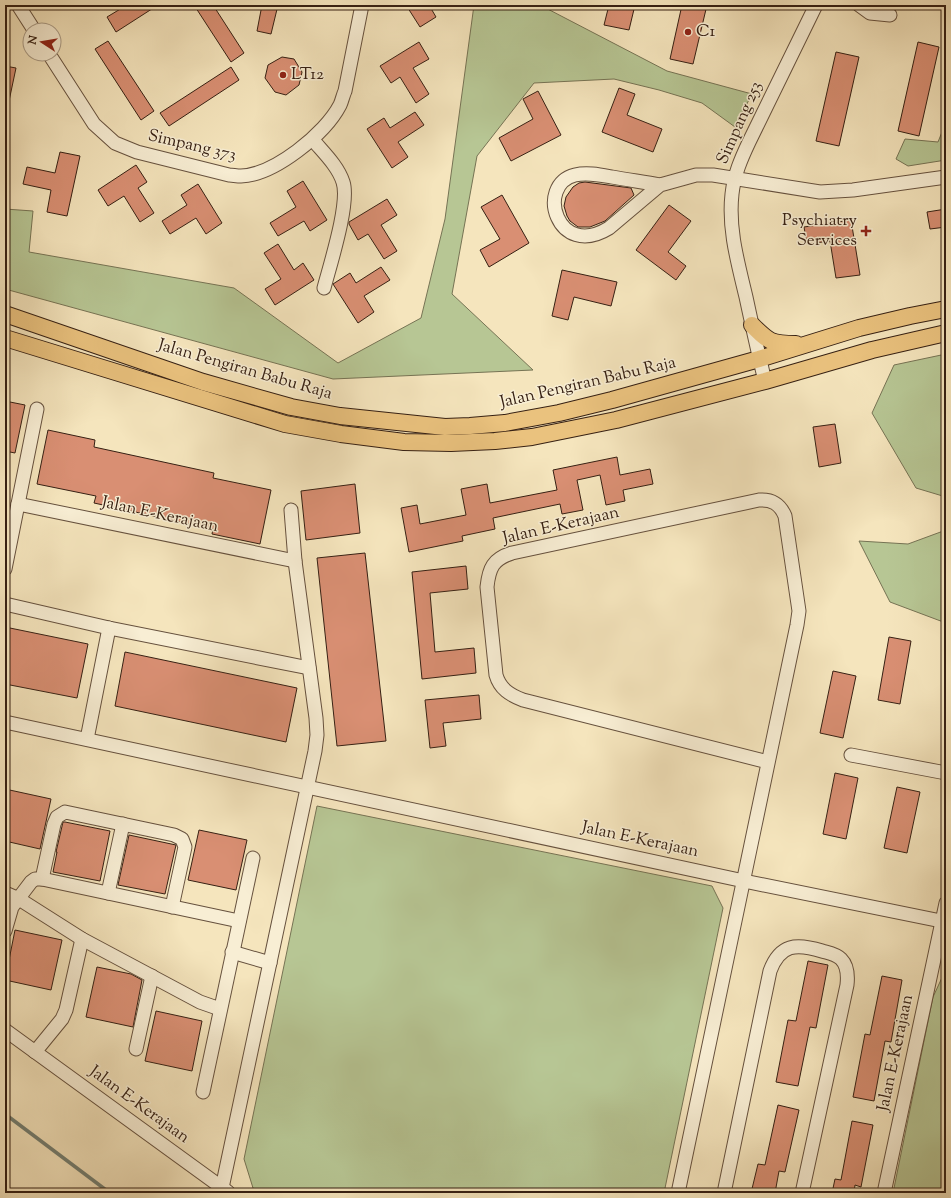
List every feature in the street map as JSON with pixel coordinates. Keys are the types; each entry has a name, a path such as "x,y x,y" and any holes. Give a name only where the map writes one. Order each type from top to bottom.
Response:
{"main road":[{"name":"Jalan Pengiran Babu Raja","path":"5,314 203,382 291,407 340,416 445,427 505,423 559,413 612,400 759,359 859,328 946,309"},
{"path":"752,325 769,341 783,344 808,344"},
{"path":"5,338 285,424 341,434 404,442 451,443 495,441 532,437 616,420 765,381 872,350 946,333"},
{"path":"5,345 21,350 55,354"}],"street":[{"path":"18,5 29,22"},
{"name":"Simpang 373","path":"54,62 94,124 115,143 137,152 228,175 241,176 266,169 296,153 313,140 334,114 341,104 362,5"},
{"name":"Simpang 253","path":"765,381 733,241 731,214 735,179 740,161 816,5"},
{"path":"859,5 870,13 890,15"},
{"path":"313,140 339,174 343,182 344,190 344,201 336,244 324,288"},
{"path":"660,185 598,175 575,175 565,180 558,189 555,199 555,208 558,220 563,227 573,234 592,236 608,228 660,185 696,175 713,175 820,192 853,190 946,177"},
{"path":"5,569 37,409"},
{"name":"Jalan E-Kerajaan","path":"759,500 776,503 781,508 785,516 799,611 768,762 531,702 510,694 502,688 496,675 487,587 488,576 491,568 498,559 504,556 759,500"},
{"name":"Jalan E-Kerajaan","path":"18,504 295,561"},
{"name":"Jalan E-Kerajaan","path":"5,1030 226,1190 270,962 308,787 317,735 295,561 291,510"},
{"path":"5,604 109,628 309,668"},
{"path":"87,739 109,628"},
{"name":"Jalan E-Kerajaan","path":"6,725 87,739 744,881 944,922 884,1193"},
{"path":"851,755 946,773"},
{"path":"678,1193 768,762"},
{"path":"42,878 54,824 57,817 65,812 174,835 182,839 185,847 172,907"},
{"path":"108,893 123,824"},
{"path":"202,1092 253,858"},
{"path":"5,931 12,907 31,882 35,879 42,878 239,921"},
{"path":"5,893 19,898 82,939 200,1002 220,1009"},
{"path":"944,922 946,903"},
{"path":"35,1052 62,1019 66,1010 82,939"},
{"path":"724,1193 770,971 774,960 783,951 791,947 800,946 834,954 842,960 848,974 802,1193"},
{"path":"232,952 270,962"},
{"path":"136,1049 152,976"}],"green space":[{"path":"474,5 540,5 667,71 752,94 735,127 702,103 659,90 614,79 534,83 477,156 452,294 533,370 333,379 5,289 5,209 33,211 29,252 234,288 338,363 421,318 445,219"},
{"path":"946,122 946,160 908,166 896,159 905,139 938,142"},
{"path":"946,354 946,497 916,488 872,413 894,365"},
{"path":"946,530 946,623 890,602 859,541 908,544"},
{"path":"317,806 712,886 723,908 664,1193 259,1193 253,1188 244,1159"},
{"path":"946,969 946,1193 893,1193 933,997"}],"building":[{"path":"127,5 158,5 116,32 107,17"},
{"path":"194,5 213,5 244,53 231,62"},
{"path":"262,5 278,5 271,34 257,31"},
{"path":"406,5 429,5 436,17 420,27"},
{"path":"609,5 635,5 629,30 604,25"},
{"name":"C1","path":"682,5 707,5 693,64 670,59"},
{"path":"108,41 154,111 141,120 95,49"},
{"path":"419,42 429,59 413,68 429,94 416,103 400,77 391,83 380,66"},
{"path":"918,42 939,47 919,136 898,131"},
{"path":"836,52 859,57 839,146 816,141"},
{"name":"LT12","path":"282,57 294,59 302,72 299,85 286,95 275,92 265,78 268,65"},
{"path":"5,66 16,68 9,101 5,100"},
{"path":"231,67 239,80 169,126 160,113"},
{"path":"619,88 635,94 627,115 662,129 653,152 602,132"},
{"path":"538,91 561,135 511,161 499,138 533,119 523,99"},
{"path":"415,112 424,125 398,142 408,157 392,168 367,129 384,118 390,128"},
{"path":"60,152 80,156 67,216 47,212 51,190 23,184 27,167 55,173"},
{"path":"136,165 147,182 138,188 154,213 140,222 124,196 108,206 98,190"},
{"path":"303,181 327,220 310,231 304,221 278,236 270,223 296,207 287,191"},
{"path":"585,182 631,188 634,195 605,221 590,227 578,227 570,221 564,206 566,197 573,187 579,183"},
{"path":"198,184 222,223 206,234 196,218 170,234 162,221 187,205 181,195"},
{"path":"502,195 529,243 489,267 480,250 500,239 481,207"},
{"path":"387,199 397,215 381,225 397,251 384,259 368,234 358,240 349,222"},
{"path":"669,205 691,221 668,252 686,266 676,280 636,250"},
{"path":"946,209 946,227 930,229 927,212"},
{"path":"851,220 860,275 836,278 830,241 807,244 804,227"},
{"path":"278,244 294,270 303,263 314,280 275,305 265,289 281,279 264,253"},
{"path":"381,267 390,280 364,296 374,312 358,323 333,284 350,273 356,283"},
{"path":"562,270 617,282 611,306 574,297 568,320 552,316"},
{"path":"5,401 25,405 15,453 5,451"},
{"path":"835,424 841,463 819,467 813,427"},
{"path":"48,430 95,440 94,447 214,473 213,478 271,490 260,544 212,534 213,529 94,503 96,496 37,484"},
{"path":"617,457 620,475 650,469 653,484 623,490 625,501 606,505 600,475 577,480 583,510 562,514 560,504 493,518 495,529 462,536 463,541 409,552 401,508 417,505 420,524 466,515 461,489 487,484 490,503 557,490 553,470"},
{"path":"355,484 360,533 306,540 301,491"},
{"path":"365,553 386,741 337,746 317,558"},
{"path":"466,566 468,589 430,593 435,652 474,648 476,673 422,679 412,572"},
{"path":"5,627 88,644 77,698 5,684"},
{"path":"889,637 911,641 900,704 878,700"},
{"path":"125,652 297,688 286,742 115,706"},
{"path":"833,671 856,676 843,738 820,733"},
{"path":"479,695 481,719 443,723 446,746 430,748 425,700"},
{"path":"835,773 858,778 846,839 823,834"},
{"path":"897,787 920,792 907,853 884,848"},
{"path":"5,789 51,799 40,849 5,841"},
{"path":"63,822 110,831 100,881 53,872"},
{"path":"199,830 247,840 236,890 188,880"},
{"path":"129,835 176,845 165,894 118,885"},
{"path":"15,930 62,940 51,990 5,980"},
{"path":"808,961 828,965 816,1028 810,1027 798,1086 776,1082 788,1020 796,1021"},
{"path":"97,967 131,974 142,980 133,1027 86,1017"},
{"path":"882,976 902,980 891,1042 885,1041 874,1101 853,1097 865,1034 870,1035"},
{"path":"156,1011 202,1021 192,1071 145,1061"},
{"path":"778,1105 799,1110 785,1172 779,1171 775,1193 751,1193 758,1164 765,1165"},
{"path":"852,1121 873,1125 861,1187 855,1185 854,1193 832,1193 835,1179 841,1180"}],"waterway":[{"path":"5,1114 110,1193"}],"place":[{"name":"C1","path":"688,32"},
{"name":"LT12","path":"283,75"},
{"name":"Psychiatry Services","path":"866,231"}]}
